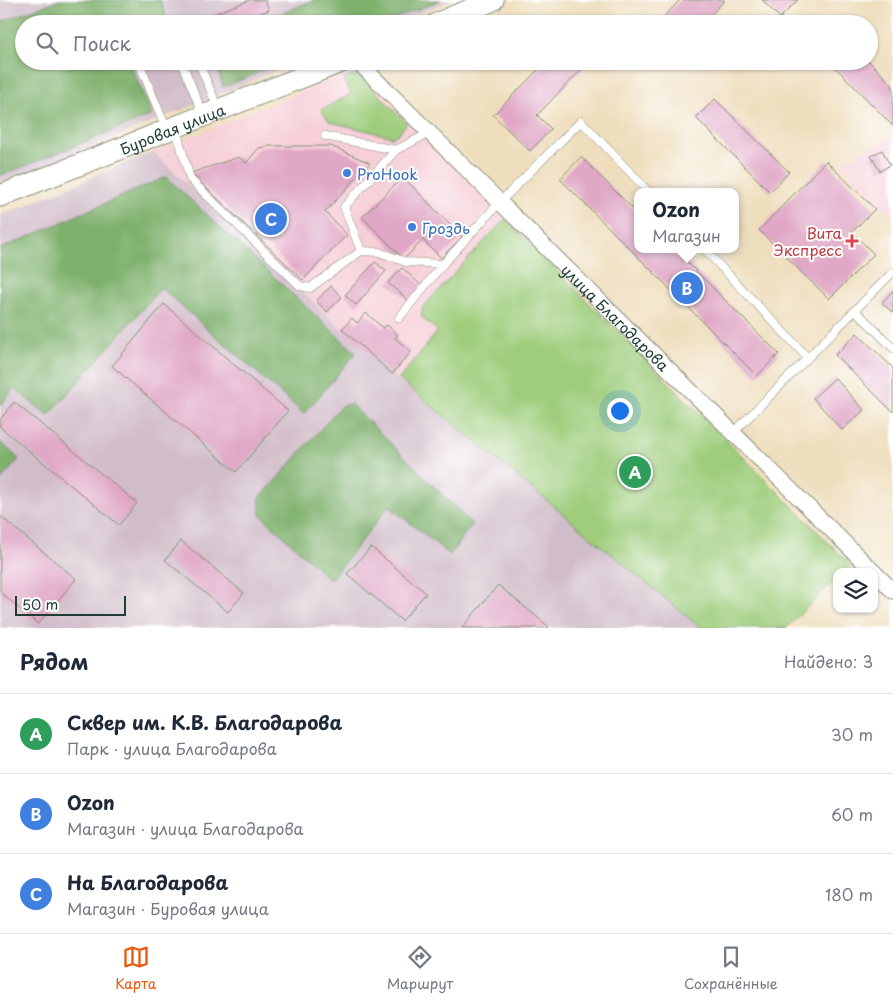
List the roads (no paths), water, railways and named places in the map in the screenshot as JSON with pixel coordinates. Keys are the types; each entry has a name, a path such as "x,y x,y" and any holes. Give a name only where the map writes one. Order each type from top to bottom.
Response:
{"main road":[{"path":"456,15 487,1"},
{"name":"Буровая улица","path":"0,196 320,70"}],"street":[{"name":"улица Благодарова","path":"366,70 870,568"},
{"name":"улица Благодарова","path":"878,576 893,591"}],"lane":[{"path":"142,70 171,129 190,179 300,286 310,288 361,252 379,252 406,262 443,264"},
{"path":"186,70 212,113"},
{"path":"200,70 212,113"},
{"path":"399,318 443,264 499,203 582,121 645,188"},
{"path":"361,252 344,207 396,150 429,133"},
{"path":"325,136 396,150"},
{"path":"708,253 808,358"},
{"path":"733,433 893,272"},
{"path":"855,310 893,348"}],"place":[{"name":"ProHook","path":"347,173"},
{"name":"На Благодарова","path":"271,219"},
{"name":"Гроздь","path":"412,227"},
{"name":"Вита Экспресс","path":"852,241"},
{"name":"Ozon","path":"687,288"},
{"name":"Сквер им. К.В. Благодарова","path":"635,472"}]}
